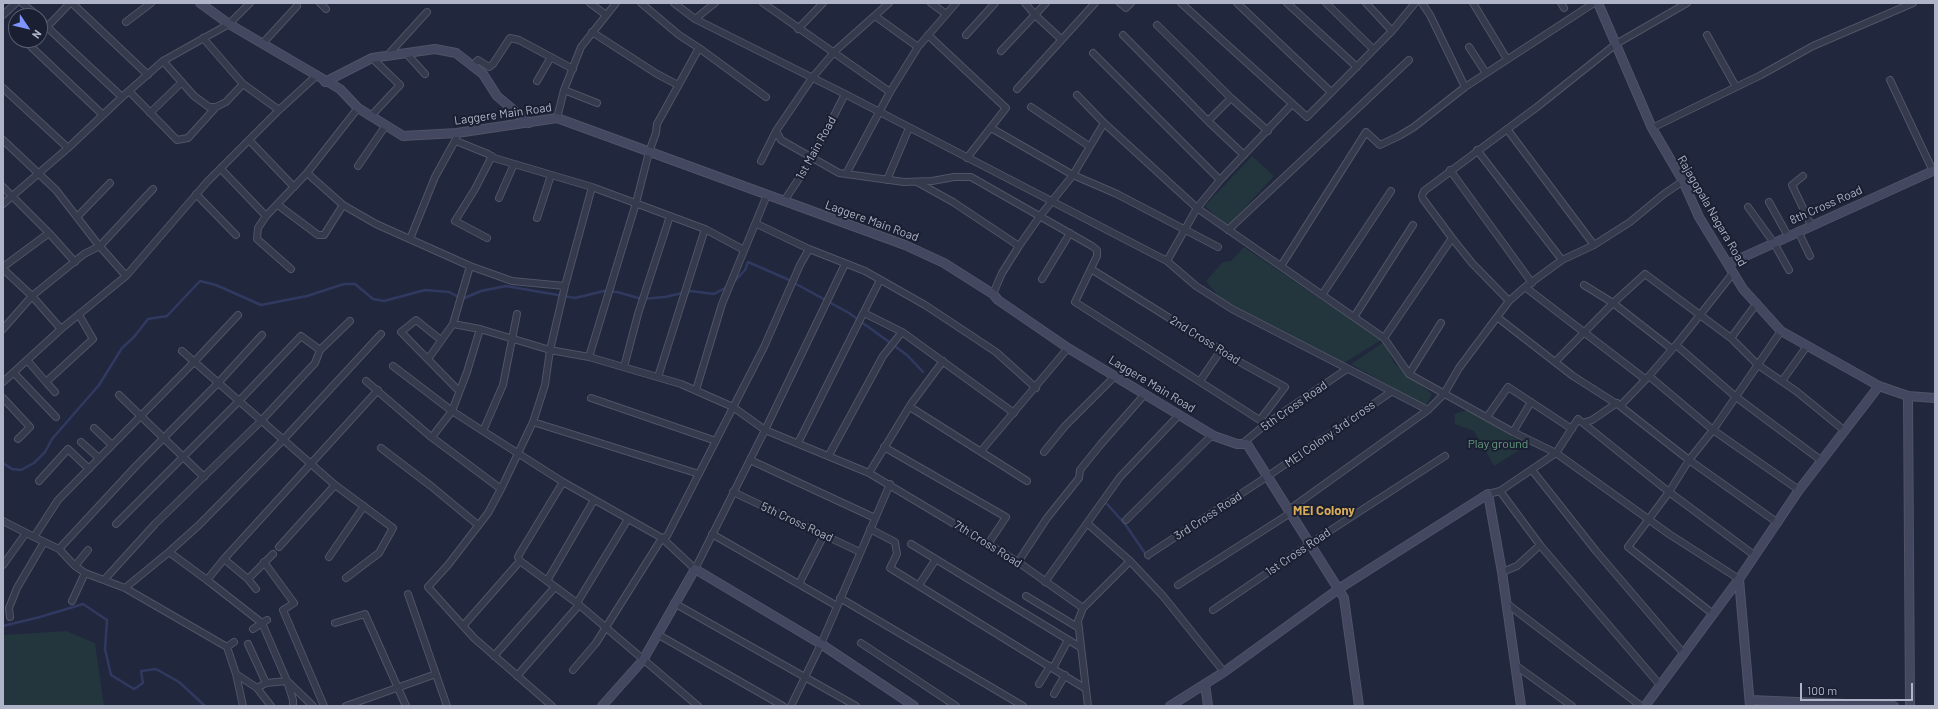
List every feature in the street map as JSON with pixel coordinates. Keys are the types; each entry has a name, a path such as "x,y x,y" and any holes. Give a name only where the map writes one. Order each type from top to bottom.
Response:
{"street":[{"path":"3,15 16,3"},
{"path":"48,26 71,3 148,75"},
{"path":"126,22 151,3"},
{"path":"3,204 68,148 163,61 229,24 250,3"},
{"path":"320,3 326,9"},
{"path":"590,3 606,15"},
{"path":"557,118 564,90 581,47 616,3"},
{"path":"641,3 679,35 766,97"},
{"path":"674,3 695,19 845,94 1166,261 1196,286 1232,309 1428,410"},
{"path":"695,19 715,3"},
{"path":"763,3 770,5 798,29 835,52 890,92"},
{"path":"798,29 823,3"},
{"path":"761,161 776,131 812,78 835,52 889,3"},
{"path":"931,3 946,14"},
{"path":"846,174 890,92 918,47 956,3"},
{"path":"966,35 995,3"},
{"path":"1025,3 1035,15 1062,39"},
{"path":"1001,51 1046,3"},
{"path":"1017,89 1095,3"},
{"path":"1120,3 1126,8 1131,3"},
{"path":"1181,3 1306,117 1392,30 1411,4"},
{"path":"1237,3 1331,92"},
{"path":"1288,3 1357,67"},
{"path":"1326,3 1372,49"},
{"path":"1366,3 1392,30"},
{"path":"1422,3 1430,15 1465,87"},
{"path":"1473,3 1507,60"},
{"path":"1281,266 1366,132 1380,145 1414,127 1465,87 1594,3"},
{"name":"Rajagopala Nagara Road","path":"1598,3 1652,128 1683,181 1699,217 1743,289 1757,303 1781,332 1879,386 1908,396 1935,398"},
{"path":"1509,301 1472,263 1452,238 1422,196 1424,191 1450,170 1507,129 1616,44 1687,3"},
{"path":"1652,128 1736,87 1824,41 1913,3"},
{"name":"Laggere Main Road","path":"202,4 229,24 263,43 325,82 340,89 358,108 403,136 456,137 557,118 905,245 944,263 993,294 998,300 1068,348 1212,435 1237,444 1247,444 1340,588 1344,598 1359,706"},
{"path":"263,43 297,6"},
{"path":"387,56 427,12"},
{"path":"875,16 918,47"},
{"path":"1157,25 1231,98 1268,131"},
{"path":"48,28 122,97"},
{"path":"592,32 656,74 678,85"},
{"path":"928,35 1005,105 1006,111 967,158"},
{"path":"1123,35 1208,122 1244,154"},
{"path":"1707,35 1736,87"},
{"path":"203,38 243,84 279,110"},
{"path":"473,65 478,60 489,67 493,64 510,38 519,40 573,69"},
{"path":"1469,47 1486,73"},
{"path":"32,48 103,115"},
{"path":"588,357 636,203 649,152 656,133 657,124 699,48"},
{"path":"325,82 372,58 435,49 456,53 483,74 497,96 529,123"},
{"path":"406,53 425,74"},
{"path":"1093,53 1220,180"},
{"path":"537,82 550,57"},
{"path":"372,58 400,85 372,116"},
{"path":"1228,230 1409,60"},
{"path":"163,61 202,102 209,107 216,107"},
{"path":"3,382 61,330 126,276 196,194 279,110 316,76"},
{"path":"1890,80 1934,170"},
{"path":"150,113 182,82"},
{"path":"129,91 177,140 188,138 216,107 231,98 243,84"},
{"path":"3,88 68,148"},
{"path":"564,90 597,103"},
{"name":"1st Main Road","path":"784,201 812,159 845,94"},
{"path":"1078,95 1104,123 1197,208 1384,338 1409,374 1513,432 1556,453 1648,520 1739,579"},
{"path":"1208,122 1231,98"},
{"path":"1166,261 1197,208 1220,180 1292,104"},
{"path":"1031,107 1089,146"},
{"path":"290,270 257,239 258,228 266,216 307,173 358,108"},
{"path":"993,294 1002,273 1019,246 1051,201 1073,175 1104,123"},
{"path":"358,166 386,125"},
{"path":"887,180 908,128"},
{"path":"991,128 1073,175 1117,194 1218,247"},
{"path":"1507,129 1594,245"},
{"path":"776,131 781,140 830,170 846,174 887,180 916,181 954,177 971,177 1070,233 1097,250 1097,256 1075,302 1266,424"},
{"path":"410,239 434,177 456,137 492,156 592,187 670,216 705,230 744,250"},
{"path":"3,140 37,174 56,190 100,246 126,276"},
{"path":"249,140 294,187"},
{"path":"1477,150 1562,260"},
{"path":"487,238 455,221 475,189 492,156"},
{"path":"499,198 514,164"},
{"path":"221,169 266,216"},
{"path":"1450,170 1532,283"},
{"name":"8th Cross Road","path":"1728,264 1934,170"},
{"path":"307,173 343,205 376,224 470,266 512,281 565,286"},
{"path":"537,218 551,175"},
{"path":"1803,176 1792,185 1811,225"},
{"path":"916,181 953,202 1019,246"},
{"path":"1178,585 1290,511 1428,410 1444,394 1459,368 1509,301 1525,287 1562,260 1594,245 1630,222 1664,194 1683,181"},
{"path":"77,217 110,183"},
{"path":"3,187 49,232 75,262"},
{"path":"552,706 494,656 463,626 428,587 448,566 488,512 501,490 533,422 545,385 550,350 558,313 592,187"},
{"path":"3,329 32,296 84,254 100,246 153,189"},
{"path":"1322,296 1391,191"},
{"path":"196,194 236,235"},
{"path":"696,390 731,281 767,195"},
{"path":"1769,202 1788,236"},
{"path":"278,205 318,235 324,235 343,205"},
{"path":"1748,207 1774,243 1789,270"},
{"path":"624,367 643,299 670,216"},
{"path":"756,224 809,250 880,280 925,304 996,352 1036,388"},
{"path":"1354,317 1413,225"},
{"path":"658,377 705,230"},
{"path":"49,232 3,268 32,296 61,330"},
{"path":"1798,232 1810,256"},
{"path":"1042,279 1070,233"},
{"path":"1384,338 1452,238"},
{"path":"573,670 596,643 662,538 667,536 764,347 800,265 809,250"},
{"path":"602,706 643,660 674,603 695,569 765,430 845,264"},
{"path":"428,359 453,324 462,288 470,266"},
{"name":"2nd Cross Road","path":"1091,269 1221,350 1285,387 1260,420"},
{"path":"1583,423 1592,420 1618,404 1647,377 1674,347 1733,273"},
{"path":"1555,362 1613,303 1645,274 1731,338 1758,365 1782,381 1845,431"},
{"path":"798,443 880,280"},
{"path":"1584,285 1613,303 1674,347 1736,397 1822,461"},
{"path":"1525,287 1647,377 1713,430 1799,490"},
{"path":"1731,338 1757,303"},
{"path":"864,313 902,332 1014,413"},
{"path":"34,537 58,500 194,362 238,314"},
{"path":"483,431 503,385 517,314"},
{"path":"46,382 93,339 79,315"},
{"path":"1497,317 1573,376 1618,404 1689,460 1778,523"},
{"path":"441,340 416,320 401,332 459,391"},
{"path":"106,579 155,524 261,421 315,363 320,350 350,322"},
{"path":"1409,374 1440,323"},
{"name":"7th Cross Road","path":"453,324 480,329 550,350 588,357 658,377 696,390 733,407 765,430 829,455 890,484 1018,562 1083,608"},
{"path":"432,437 452,410 480,329"},
{"path":"829,455 882,356 902,332"},
{"path":"1713,614 1629,550 1629,545 1669,492 1689,460 1713,430 1781,332"},
{"path":"125,588 169,552 198,525 283,440 382,334"},
{"path":"59,549 262,335"},
{"path":"116,524 239,402 301,336 320,350"},
{"path":"1782,381 1807,346"},
{"path":"981,451 1036,388 1068,348"},
{"path":"1200,381 1221,350"},
{"path":"182,351 335,485 393,528 379,553 346,578"},
{"path":"28,360 55,392"},
{"path":"869,473 910,406 943,361"},
{"path":"393,366 483,431 563,482 662,538 695,569 821,644 914,706"},
{"name":"5th Cross Road","path":"1242,444 1266,424 1347,368"},
{"path":"14,373 56,417"},
{"path":"1044,452 1065,426 1115,376"},
{"path":"366,381 432,437 501,490"},
{"path":"1645,706 1739,579 1799,490 1879,386"},
{"path":"1487,417 1508,387 1572,429"},
{"path":"207,580 224,559 378,390"},
{"name":"MEI Colony 3rd cross","path":"1268,476 1391,392"},
{"path":"1018,562 1047,518 1078,478 1080,470 1145,394"},
{"path":"119,395 204,477"},
{"path":"1908,396 1910,706"},
{"path":"3,398 30,427 18,439"},
{"path":"591,398 716,441"},
{"path":"1513,432 1531,402"},
{"path":"910,406 1027,481"},
{"path":"1045,582 1088,524 1120,477 1179,415"},
{"path":"1170,706 1224,672 1340,588 1488,494 1500,491 1532,470 1556,453 1578,419 1669,492 1754,555"},
{"path":"533,422 699,474"},
{"path":"94,428 112,445"},
{"path":"1126,520 1212,435"},
{"path":"81,442 99,458"},
{"path":"884,447 1006,517 988,544"},
{"path":"381,448 478,525"},
{"path":"39,481 68,449 89,469"},
{"name":"1st Cross Road","path":"1213,610 1311,543 1445,456"},
{"path":"750,460 875,518"},
{"path":"1532,470 1596,551 1684,654"},
{"name":"3rd Cross Road","path":"1148,555 1268,476"},
{"path":"563,482 520,553 518,557 520,561 578,604 698,706"},
{"path":"791,706 821,644 890,484"},
{"path":"279,547 335,485"},
{"path":"1500,491 1539,544 1660,686"},
{"name":"5th Cross Road","path":"733,492 860,552"},
{"path":"1488,494 1502,572 1521,706"},
{"path":"547,581 594,500"},
{"path":"329,557 364,506"},
{"path":"517,676 578,604 628,519"},
{"path":"3,521 59,549 75,566 85,573 106,579 125,588 227,647 236,674 243,706"},
{"path":"1088,524 1130,561 1163,596 1224,672"},
{"path":"870,529 895,542 898,554 890,568 1086,689"},
{"path":"3,565 26,533"},
{"path":"712,534 837,606"},
{"path":"799,584 824,535"},
{"path":"10,617 9,608 17,588 44,542"},
{"path":"911,544 1080,647"},
{"path":"1502,572 1516,566 1540,546 1539,544"},
{"path":"75,566 88,550"},
{"path":"169,552 264,622 287,681 293,700 293,706"},
{"path":"248,579 273,554"},
{"path":"224,559 248,579 256,589"},
{"path":"919,585 936,559"},
{"path":"463,626 520,561"},
{"path":"1088,706 1078,621 1083,608 1130,561"},
{"path":"264,562 294,602 283,610 324,706"},
{"path":"72,601 85,573"},
{"path":"1739,579 1750,703 1894,706"},
{"path":"494,656 555,587"},
{"path":"408,594 447,706"},
{"path":"1026,596 1079,628"},
{"path":"840,598 1023,706"},
{"path":"674,603 856,706"},
{"path":"1506,603 1641,706"},
{"path":"335,623 365,614 406,706"},
{"path":"253,629 264,622"},
{"path":"657,634 783,706"},
{"path":"1039,684 1068,640"},
{"path":"227,647 234,642"},
{"path":"861,643 956,706"},
{"path":"248,644 266,683"},
{"path":"1515,665 1572,706"},
{"path":"236,674 257,688 271,706"},
{"path":"346,706 436,674"},
{"path":"1054,694 1065,675"},
{"path":"257,688 266,683 287,681"},
{"path":"287,681 313,706"},
{"path":"1204,684 1208,706"},
{"path":"304,698 308,706"}],"green space":[{"path":"1252,156 1274,176 1227,227 1205,206"},
{"path":"1244,247 1381,340 1344,363 1221,299 1206,281 1223,262 1231,261"},
{"path":"1384,342 1394,363 1432,394 1425,407 1351,364"},
{"name":"Play ground","path":"1468,410 1527,445 1494,466 1474,431 1455,424 1454,414"},
{"path":"66,631 95,643 104,706 3,706 3,635"}],"waterway":[{"path":"733,283 745,270 748,262 787,279 849,313 907,355 923,372"},
{"path":"3,463 12,469 21,470 34,463 45,452 52,439 99,385 122,348 134,337 148,319 167,316 200,281 216,285 261,305 307,296 344,284 355,284 373,299 384,301 425,290 449,292 462,299 481,291 506,286 575,298 604,291 617,292 642,299 665,297 691,291 714,294 727,287"},
{"path":"1107,504 1125,524 1149,559"},
{"path":"3,626 83,604 107,620 105,649 111,675 134,689 143,683 141,671 156,669 179,682 205,706"}],"district":[{"name":"MEI Colony","path":"1324,511"}]}
